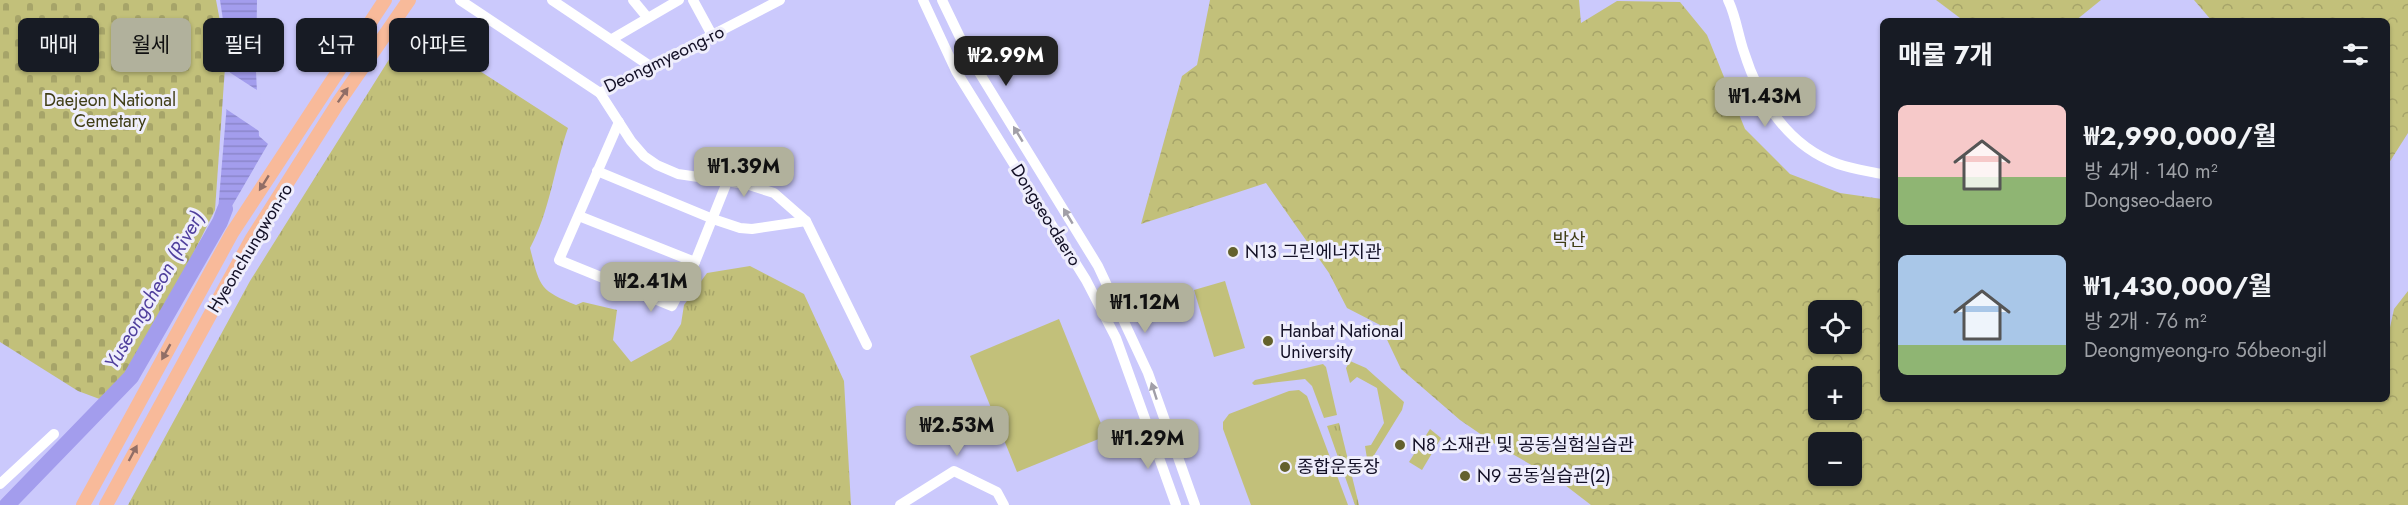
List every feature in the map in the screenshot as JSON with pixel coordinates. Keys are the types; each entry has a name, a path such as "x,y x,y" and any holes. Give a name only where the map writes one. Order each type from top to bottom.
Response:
{"main road":[{"name":"Hyeonchungwon-ro","path":"83,505 232,233 385,0"},
{"name":"Hyeonchungwon-ro","path":"106,505 251,240 338,103 409,0"}],"street":[{"name":"Deongmyeong-ro","path":"460,0 600,93 780,0"},
{"path":"552,0 650,66"},
{"path":"633,0 647,17"},
{"path":"612,39 679,0"},
{"path":"693,0 712,35"},
{"name":"Dongseo-daero","path":"923,0 956,71 1086,280 1116,338 1176,505"},
{"name":"Dongseo-daero","path":"942,0 969,56 1098,266 1148,373 1196,505"},
{"path":"1728,0 1744,55 1764,101 1774,117 1794,137 1838,164 1880,174"},
{"path":"600,93 631,141 644,156 657,165 678,174 746,184 774,193 806,221 867,345"},
{"path":"619,122 559,260 672,306 695,262 727,182"},
{"path":"597,171 740,228 752,229 806,221"},
{"path":"579,216 695,262"},
{"path":"0,484 54,434"},
{"path":"900,505 954,471 997,492 1004,505"}],"green space":[{"name":"Daejeon National Cemetary","path":"0,0 216,0 219,18 203,18 203,72 225,72 215,210 151,338 105,401 78,391 0,342"},
{"name":"박산","path":"1210,0 1579,0 1581,23 1617,1 1680,2 1707,35 1745,129 1790,174 1840,193 1880,199 1880,402 2390,402 2390,327 2394,309 2408,291 2408,505 1591,505 1561,482 1495,444 1460,420 1401,369 1380,325 1347,308 1329,273 1266,183 1141,224 1182,76 1197,65"},
{"path":"1936,0 2101,0 2079,18 1960,18"},
{"path":"2194,0 2408,0 2408,133 2390,161 2390,18 2209,18"},
{"path":"389,59 389,72 481,72 568,128 547,204 530,248 533,261 539,279 548,291 576,305 583,302 617,310 613,340 631,362 671,340 681,324 684,305 707,273 750,266 804,294 844,381 851,505 128,505 250,281"},
{"path":"1225,281 1245,348 1214,357 1194,290"},
{"path":"1059,319 1106,436 1017,472 970,356"},
{"path":"1350,361 1366,368 1404,402 1402,410 1368,465 1365,446 1371,445 1384,423 1377,388 1357,377 1350,383 1346,368"},
{"path":"1323,364 1326,367 1337,415 1324,418 1312,386 1305,379 1254,385 1252,383 1255,380"},
{"name":"종합운동장","path":"1299,390 1307,396 1348,505 1251,505 1223,429 1223,422 1229,414 1289,391"},
{"path":"1339,423 1359,505 1355,505 1327,426"},
{"path":"1430,429 1441,438 1422,470 1409,462"}],"shaded area":[{"path":"220,0 257,0 257,18 223,18"},
{"path":"230,72 256,72 259,136 268,144 218,230 212,225 218,211"}],"pier":[{"path":"226,72 229,72 260,92 262,133 223,107"}],"waterway":[{"name":"Yuseongcheon (River)","path":"7,505 131,377 220,222 225,209"}],"place":[{"name":"N13 그린에너지관","path":"1233,252"},
{"name":"Hanbat National University","path":"1268,341"},
{"name":"N8 소재관 및 공동실험실습관","path":"1400,445"},
{"name":"종합운동장","path":"1285,467"},
{"name":"N9 공동실습관(2)","path":"1465,476"}]}
